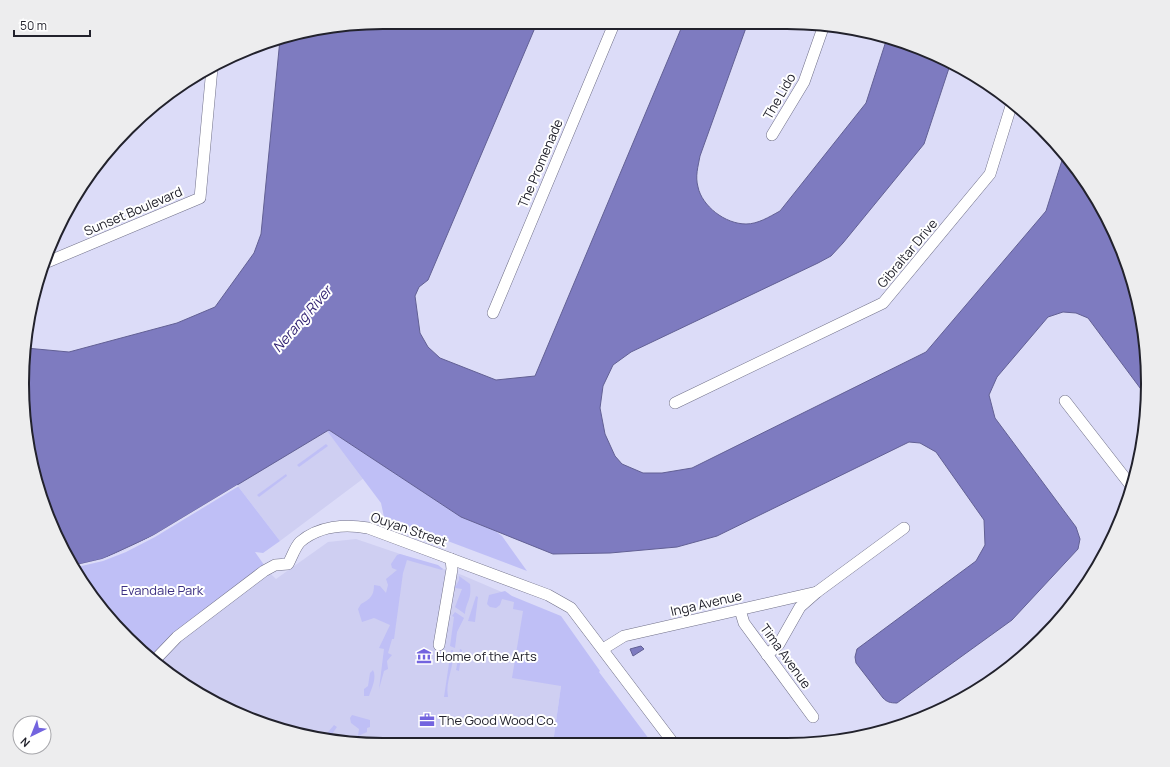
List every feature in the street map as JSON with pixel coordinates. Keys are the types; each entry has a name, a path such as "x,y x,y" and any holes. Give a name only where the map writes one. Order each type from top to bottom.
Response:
{"street":[{"name":"The Promenade","path":"493,313 612,29"},
{"name":"The Lido","path":"772,135 804,82 822,31"},
{"name":"Sunset Boulevard","path":"52,260 200,198 212,73"},
{"name":"Gibraltar Drive","path":"675,402 883,303 990,174 1010,109"},
{"path":"1065,401 1127,481"},
{"name":"Ouyan Street","path":"158,657 176,638 264,571 275,565 288,564 299,543 317,532 339,526 368,528 548,595 571,608 603,648 670,738"},
{"name":"Inga Avenue","path":"767,655 779,644 800,607 817,592 904,528"},
{"path":"439,645 452,569 451,559"},
{"name":"Inga Avenue","path":"603,648 624,636 817,592"},
{"name":"Tima Avenue","path":"740,610 744,623 813,717"}],"shaded area":[{"path":"327,431 364,478 280,541 237,485"},
{"path":"356,539 462,575 525,602 561,686 554,738 384,738 337,735 314,731 292,726 248,711 206,691 160,658 269,572 276,579 328,542"}],"green space":[{"path":"329,430 461,517 494,530 502,536 527,571 384,517 381,503 327,431"},
{"path":"326,444 328,446 299,467 297,465"},
{"path":"286,474 287,476 259,497 257,495"},
{"name":"Evandale Park","path":"237,485 280,541 263,553 255,552 269,572 160,658 117,617 102,599 78,565 95,561 138,544 178,522"},
{"path":"400,554 438,565 443,569 442,570 407,560 403,573 394,639 392,639 388,653 392,655 387,661 388,669 384,671 379,689 384,649 379,648 390,625 374,618 362,622 358,609 361,604 371,597 374,585 380,586 386,593 388,585 386,579 397,570 392,568 391,564 397,555"},
{"path":"459,576 470,584 470,598 466,606 465,614 455,607 462,589 455,588 454,585 456,586"},
{"path":"505,591 512,596 561,616 600,671 599,672 648,738 554,738 561,686 512,678 523,611 513,609 514,602 502,599 500,605 496,608 490,607 487,604 489,595"},
{"path":"476,596 478,597 475,622 468,621"},
{"path":"455,612 464,618 457,632 455,648 450,646 454,617 452,616"},
{"path":"460,649 462,650 459,671 456,670"},
{"path":"451,650 453,650 453,662 447,691 448,697 444,697"},
{"path":"373,670 374,679 369,696 364,696 364,689 368,686 370,673"},
{"path":"352,715 370,720 370,727 367,728 367,732 358,736 359,729 351,723 350,718"},
{"path":"334,725 337,727 332,734 327,733"}],"water":[{"name":"Nerang River","path":"534,29 428,280 419,287 415,296 420,333 428,347 440,358 496,380 535,376 681,29 746,29 700,156 697,183 704,201 716,213 730,221 746,224 763,220 780,211 866,103 885,43 922,56 949,69 924,144 831,256 631,352 613,365 603,386 600,408 605,434 615,456 622,464 643,473 662,473 692,468 926,352 1046,211 1062,161 1094,206 1114,248 1122,270 1129,292 1138,337 1141,389 1088,318 1076,313 1063,312 1048,317 997,377 989,395 995,418 1076,527 1080,539 1078,549 1012,620 897,703 889,702 883,698 856,663 855,657 857,649 976,561 985,545 984,520 936,452 920,443 909,442 717,536 677,547 610,553 553,554 461,517 329,430 154,535 102,559 78,565 56,519 41,475 36,453 30,407 29,384 31,348 69,352 177,323 215,307 254,253 261,234 279,45 314,36 360,30"},
{"path":"641,646 644,649 633,656 630,649"}],"pier":[{"path":"237,485 239,486 155,537 126,552 103,561 80,566 78,565 102,559 125,550 154,535"}],"place":[{"name":"Home of the Arts","path":"424,656"},
{"name":"The Good Wood Co.","path":"427,720"}]}
